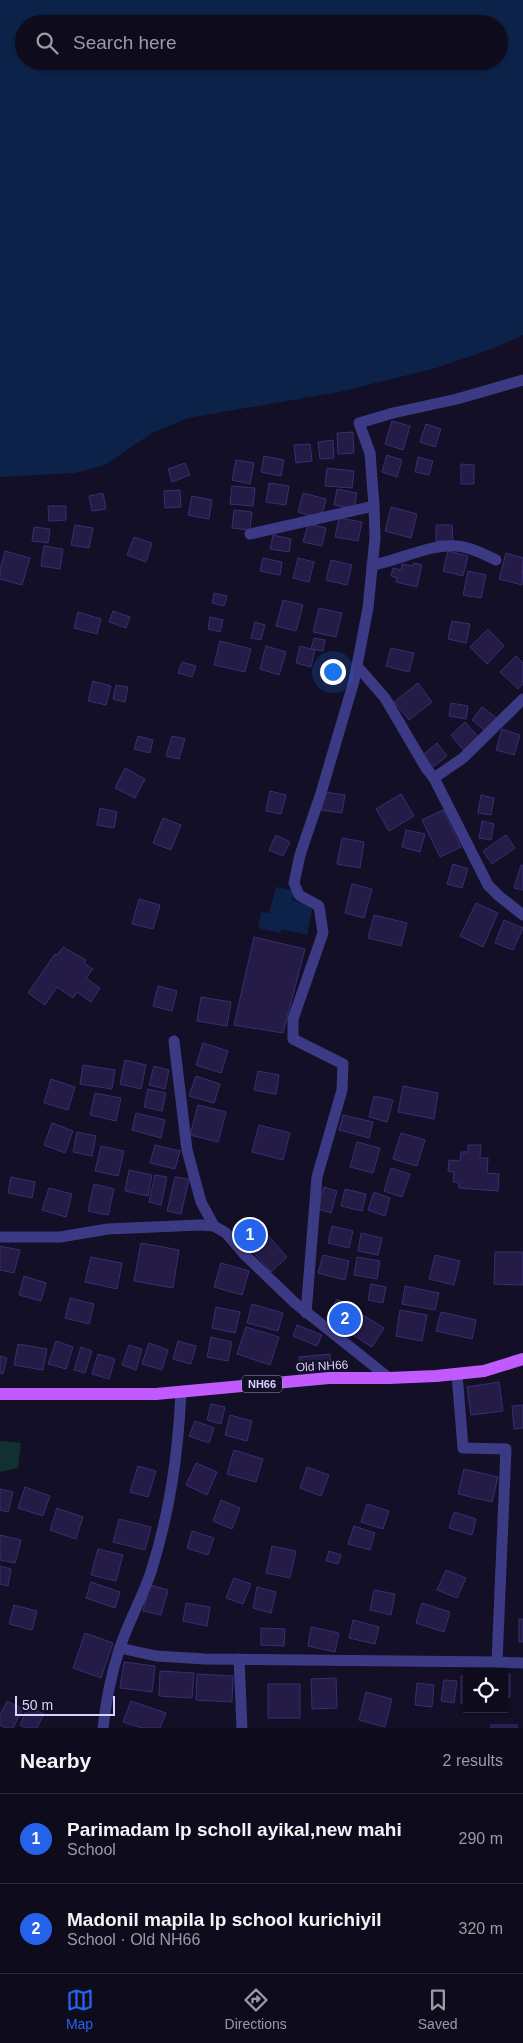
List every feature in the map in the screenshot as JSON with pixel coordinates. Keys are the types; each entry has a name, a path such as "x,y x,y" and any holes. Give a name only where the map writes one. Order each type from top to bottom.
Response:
{"main road":[{"name":"Old NH66","path":"0,1394 156,1394 329,1378 389,1378 457,1374 484,1371 523,1359"}],"street":[{"path":"306,1313 317,1177 342,1090 343,1064 293,1040 293,1019 323,933 318,906 299,895 294,884 300,855 321,794 357,666 368,608 375,538 374,506 370,453 359,422 457,399 523,380"},
{"path":"250,534 374,506"},
{"path":"372,565 429,550 455,546 473,550 496,560"},
{"path":"357,666 385,698 426,768 434,778 488,885 523,915"},
{"path":"434,778 463,758 523,699"},
{"path":"174,1040 187,1150 201,1202 214,1226"},
{"path":"0,1238 60,1237 108,1228 214,1226 226,1233 244,1254 306,1313 389,1378"},
{"path":"457,1374 463,1448 506,1450 496,1662"},
{"path":"103,1728 111,1677 120,1648 150,1573 168,1509 178,1440 181,1392"},
{"path":"120,1648 156,1656 523,1663"},
{"path":"239,1659 242,1728"}],"green space":[{"path":"0,1441 21,1443 18,1468 0,1472"}],"water":[{"path":"0,0 523,0 523,335 494,348 436,368 339,392 188,418 152,433 105,465 75,473 0,477"},
{"path":"276,887 294,890 292,900 313,906 307,935 282,929 280,933 258,928 261,912 269,913"}],"building":[{"path":"392,421 410,426 403,450 385,444"},
{"path":"426,424 441,429 435,447 420,442"},
{"path":"353,432 354,453 338,454 337,433"},
{"path":"333,440 334,458 320,459 318,442"},
{"path":"310,444 312,461 296,463 294,445"},
{"path":"387,455 402,460 397,477 382,472"},
{"path":"264,456 284,460 281,476 261,472"},
{"path":"418,457 433,461 429,475 415,472"},
{"path":"236,460 254,463 250,484 232,480"},
{"path":"185,463 190,475 172,482 168,469"},
{"path":"461,464 474,465 474,484 461,484"},
{"path":"327,468 354,471 352,488 325,486"},
{"path":"269,483 289,486 286,505 266,502"},
{"path":"232,486 255,488 253,506 230,504"},
{"path":"337,489 357,493 354,509 334,505"},
{"path":"180,490 181,507 165,508 164,491"},
{"path":"103,493 106,509 92,511 89,496"},
{"path":"303,493 326,499 321,519 298,512"},
{"path":"192,496 212,500 209,519 188,515"},
{"path":"48,506 66,506 66,520 49,521"},
{"path":"391,507 417,514 411,538 385,531"},
{"path":"234,510 252,512 250,530 232,528"},
{"path":"339,518 362,522 358,541 335,537"},
{"path":"308,524 326,528 322,546 303,542"},
{"path":"75,525 93,528 89,548 71,545"},
{"path":"436,525 452,525 453,541 436,541"},
{"path":"34,527 50,529 48,543 32,541"},
{"path":"273,535 291,539 289,552 270,549"},
{"path":"134,537 152,543 146,562 127,555"},
{"path":"44,546 63,549 60,569 41,566"},
{"path":"5,551 30,558 22,585 0,579 0,570"},
{"path":"448,551 468,556 463,576 443,571"},
{"path":"506,553 523,558 522,585 499,579"},
{"path":"263,558 282,562 280,575 260,571"},
{"path":"298,558 314,562 309,582 293,578"},
{"path":"331,560 352,565 347,585 326,580"},
{"path":"414,563 422,565 417,587 396,582 397,578 391,576 393,568 401,570 402,564 413,566"},
{"path":"468,571 486,575 481,598 463,595"},
{"path":"214,593 227,596 224,606 212,603"},
{"path":"283,600 303,605 296,631 276,626"},
{"path":"319,608 342,613 336,637 313,632"},
{"path":"113,611 130,617 126,628 109,622"},
{"path":"78,612 101,619 97,634 74,628"},
{"path":"210,617 223,620 220,632 208,629"},
{"path":"452,621 470,624 466,643 448,639"},
{"path":"255,622 265,625 261,640 251,638"},
{"path":"488,629 504,646 487,664 470,647"},
{"path":"314,638 325,640 323,651 311,649"},
{"path":"220,641 251,649 245,672 214,665"},
{"path":"266,646 286,652 279,675 260,669"},
{"path":"300,646 315,650 311,667 296,663"},
{"path":"391,648 414,653 409,672 386,666"},
{"path":"516,656 523,663 523,684 518,689 500,672"},
{"path":"182,662 196,666 192,677 178,673"},
{"path":"93,681 111,686 106,705 88,701"},
{"path":"418,683 432,702 409,720 394,702"},
{"path":"116,685 128,687 125,702 113,699"},
{"path":"451,703 468,706 466,719 449,716"},
{"path":"482,707 498,719 488,733 472,720"},
{"path":"465,722 479,738 464,751 451,735"},
{"path":"502,729 520,735 514,755 496,750"},
{"path":"138,736 153,740 150,753 134,749"},
{"path":"172,736 185,739 179,759 166,756"},
{"path":"437,743 447,756 433,767 423,755"},
{"path":"125,768 145,779 135,798 115,788"},
{"path":"270,791 286,795 281,814 266,811"},
{"path":"325,792 345,795 342,813 321,810"},
{"path":"401,794 414,816 389,831 376,809"},
{"path":"481,795 494,798 491,815 478,813"},
{"path":"100,808 117,812 114,828 97,825"},
{"path":"443,810 461,847 440,857 422,820"},
{"path":"163,818 181,825 171,850 153,843"},
{"path":"482,821 494,824 491,840 479,838"},
{"path":"406,830 425,834 420,852 402,847"},
{"path":"276,835 290,842 283,856 269,850"},
{"path":"506,835 515,848 492,864 483,851"},
{"path":"342,838 364,842 360,868 337,864"},
{"path":"453,864 468,869 462,888 447,884"},
{"path":"521,865 523,865 523,890 514,888"},
{"path":"352,884 372,889 364,918 345,913"},
{"path":"139,899 160,905 153,929 132,924"},
{"path":"476,903 498,913 483,947 460,936"},
{"path":"374,915 407,923 401,946 368,938"},
{"path":"504,920 523,928 513,950 495,943"},
{"path":"254,937 305,949 283,1033 234,1025"},
{"path":"63,947 86,960 84,963 93,969 86,978 100,988 91,1002 77,992 73,998 57,987 45,1005 28,993 55,954 57,955"},
{"path":"158,986 177,991 172,1011 153,1006"},
{"path":"201,997 231,1002 227,1026 197,1021"},
{"path":"203,1043 228,1051 221,1073 196,1065"},
{"path":"125,1060 146,1065 141,1089 120,1084"},
{"path":"83,1065 115,1070 112,1089 80,1084"},
{"path":"154,1066 169,1070 165,1089 149,1085"},
{"path":"258,1071 279,1075 276,1094 254,1090"},
{"path":"196,1076 220,1084 214,1103 189,1096"},
{"path":"51,1079 75,1087 68,1110 44,1103"},
{"path":"403,1086 438,1093 434,1119 398,1112"},
{"path":"148,1089 166,1093 162,1111 144,1107"},
{"path":"95,1093 121,1098 116,1121 90,1115"},
{"path":"374,1096 393,1100 387,1122 369,1117"},
{"path":"198,1105 226,1112 218,1142 190,1135"},
{"path":"136,1113 165,1120 161,1138 132,1130"},
{"path":"343,1115 373,1122 369,1138 339,1130"},
{"path":"52,1123 73,1131 65,1153 44,1145"},
{"path":"259,1125 290,1133 283,1160 252,1152"},
{"path":"77,1132 96,1136 92,1156 73,1152"},
{"path":"401,1133 425,1140 417,1166 393,1159"},
{"path":"357,1142 380,1148 373,1173 350,1167"},
{"path":"155,1145 180,1151 175,1169 150,1163"},
{"path":"468,1145 481,1145 480,1158 488,1158 487,1173 499,1174 498,1191 459,1188 459,1183 453,1182 454,1172 448,1171 449,1160 460,1161 461,1152 468,1152"},
{"path":"101,1146 124,1151 118,1176 95,1171"},
{"path":"391,1168 410,1174 402,1197 384,1191"},
{"path":"129,1170 152,1175 148,1196 125,1191"},
{"path":"155,1175 167,1177 161,1205 149,1202"},
{"path":"11,1177 35,1182 32,1198 8,1193"},
{"path":"175,1177 189,1179 181,1214 167,1211"},
{"path":"94,1184 114,1189 108,1215 88,1211"},
{"path":"324,1187 337,1191 331,1213 318,1209"},
{"path":"49,1188 72,1194 66,1217 42,1210"},
{"path":"345,1189 366,1194 362,1211 341,1206"},
{"path":"374,1192 390,1198 385,1216 368,1210"},
{"path":"257,1223 287,1257 271,1272 241,1238"},
{"path":"332,1226 353,1231 349,1248 328,1243"},
{"path":"361,1233 382,1238 378,1255 358,1251"},
{"path":"141,1243 179,1250 173,1288 134,1281"},
{"path":"0,1246 20,1250 14,1273 0,1270"},
{"path":"495,1252 523,1252 523,1285 494,1284"},
{"path":"323,1255 349,1261 345,1280 318,1273"},
{"path":"435,1255 460,1261 454,1285 429,1279"},
{"path":"91,1257 122,1263 117,1289 85,1282"},
{"path":"357,1257 380,1261 377,1279 354,1275"},
{"path":"221,1263 249,1271 242,1295 214,1287"},
{"path":"24,1276 46,1283 41,1301 19,1295"},
{"path":"371,1284 386,1287 383,1303 368,1300"},
{"path":"405,1286 439,1293 435,1310 402,1304"},
{"path":"70,1298 94,1304 89,1324 65,1318"},
{"path":"337,1299 384,1328 372,1347 326,1318"},
{"path":"252,1304 283,1313 278,1331 247,1323"},
{"path":"216,1307 240,1312 235,1333 212,1328"},
{"path":"400,1310 427,1315 422,1341 396,1336"},
{"path":"441,1312 476,1320 472,1339 436,1331"},
{"path":"297,1325 322,1335 317,1346 293,1336"},
{"path":"246,1327 279,1337 270,1365 237,1354"},
{"path":"211,1337 232,1342 228,1361 207,1357"},
{"path":"56,1341 73,1347 66,1369 48,1364"},
{"path":"178,1341 196,1346 191,1364 173,1359"},
{"path":"149,1343 168,1350 162,1370 142,1364"},
{"path":"18,1344 47,1349 43,1370 14,1365"},
{"path":"129,1345 142,1349 136,1370 122,1365"},
{"path":"81,1347 92,1351 85,1373 74,1370"},
{"path":"98,1354 115,1359 109,1379 92,1374"},
{"path":"330,1354 331,1367 300,1370 299,1357"},
{"path":"0,1356 7,1358 3,1374 0,1373"},
{"path":"499,1382 503,1411 471,1415 467,1387"},
{"path":"211,1404 225,1407 221,1424 207,1420"},
{"path":"523,1405 523,1428 514,1429 512,1406"},
{"path":"230,1415 252,1421 247,1441 225,1435"},
{"path":"195,1421 214,1428 209,1443 189,1436"},
{"path":"234,1450 263,1459 256,1482 227,1474"},
{"path":"196,1463 217,1472 207,1495 186,1485"},
{"path":"138,1466 156,1471 148,1497 130,1492"},
{"path":"307,1467 329,1475 321,1496 300,1488"},
{"path":"464,1469 498,1477 492,1502 458,1494"},
{"path":"25,1487 50,1496 43,1516 18,1508"},
{"path":"0,1489 13,1492 8,1512 0,1510"},
{"path":"221,1500 240,1508 232,1529 213,1521"},
{"path":"367,1504 389,1511 383,1529 361,1522"},
{"path":"57,1508 83,1517 76,1539 50,1530"},
{"path":"454,1512 476,1519 472,1535 449,1528"},
{"path":"119,1519 151,1527 145,1550 113,1542"},
{"path":"354,1526 375,1533 370,1550 348,1544"},
{"path":"192,1531 214,1538 208,1555 187,1548"},
{"path":"0,1535 21,1540 15,1563 0,1560"},
{"path":"272,1546 296,1551 290,1578 266,1573"},
{"path":"98,1549 123,1555 116,1581 91,1575"},
{"path":"329,1551 341,1555 338,1564 326,1561"},
{"path":"0,1566 11,1569 8,1586 0,1584"},
{"path":"446,1570 466,1578 457,1598 437,1590"},
{"path":"234,1578 251,1584 243,1604 226,1598"},
{"path":"91,1582 120,1592 115,1608 86,1598"},
{"path":"150,1585 168,1590 161,1615 143,1611"},
{"path":"257,1587 276,1592 271,1613 253,1608"},
{"path":"374,1590 395,1594 391,1615 370,1610"},
{"path":"186,1603 210,1607 207,1626 183,1621"},
{"path":"422,1603 450,1612 444,1632 416,1623"},
{"path":"14,1605 37,1611 32,1630 9,1624"},
{"path":"519,1619 523,1619 523,1642 519,1642"},
{"path":"353,1620 379,1627 375,1644 349,1638"},
{"path":"311,1627 339,1633 335,1652 308,1646"},
{"path":"261,1628 285,1629 284,1646 261,1645"},
{"path":"85,1633 113,1643 101,1678 73,1668"},
{"path":"124,1662 155,1666 152,1692 120,1688"},
{"path":"160,1671 194,1673 192,1698 159,1696"},
{"path":"197,1674 233,1676 232,1702 196,1700"},
{"path":"508,1674 510,1674 510,1697 508,1697"},
{"path":"461,1676 463,1676 463,1703 461,1703"},
{"path":"336,1678 337,1708 312,1709 311,1679"},
{"path":"444,1680 457,1681 454,1703 441,1701"},
{"path":"417,1683 434,1685 432,1707 415,1705"},
{"path":"268,1684 300,1684 300,1718 268,1718"},
{"path":"366,1692 392,1699 385,1727 359,1720"},
{"path":"7,1701 23,1709 13,1728 6,1728 0,1725 0,1715"},
{"path":"131,1701 166,1713 160,1728 142,1728 123,1722"},
{"path":"28,1707 44,1714 37,1728 26,1728 20,1725"},
{"path":"491,1725 517,1725 517,1728 491,1728"}],"place":[{"name":"Parimadam lp scholl ayikal,new mahi","path":"250,1235"},
{"name":"Madonil mapila lp school kurichiyil","path":"345,1319"}]}
